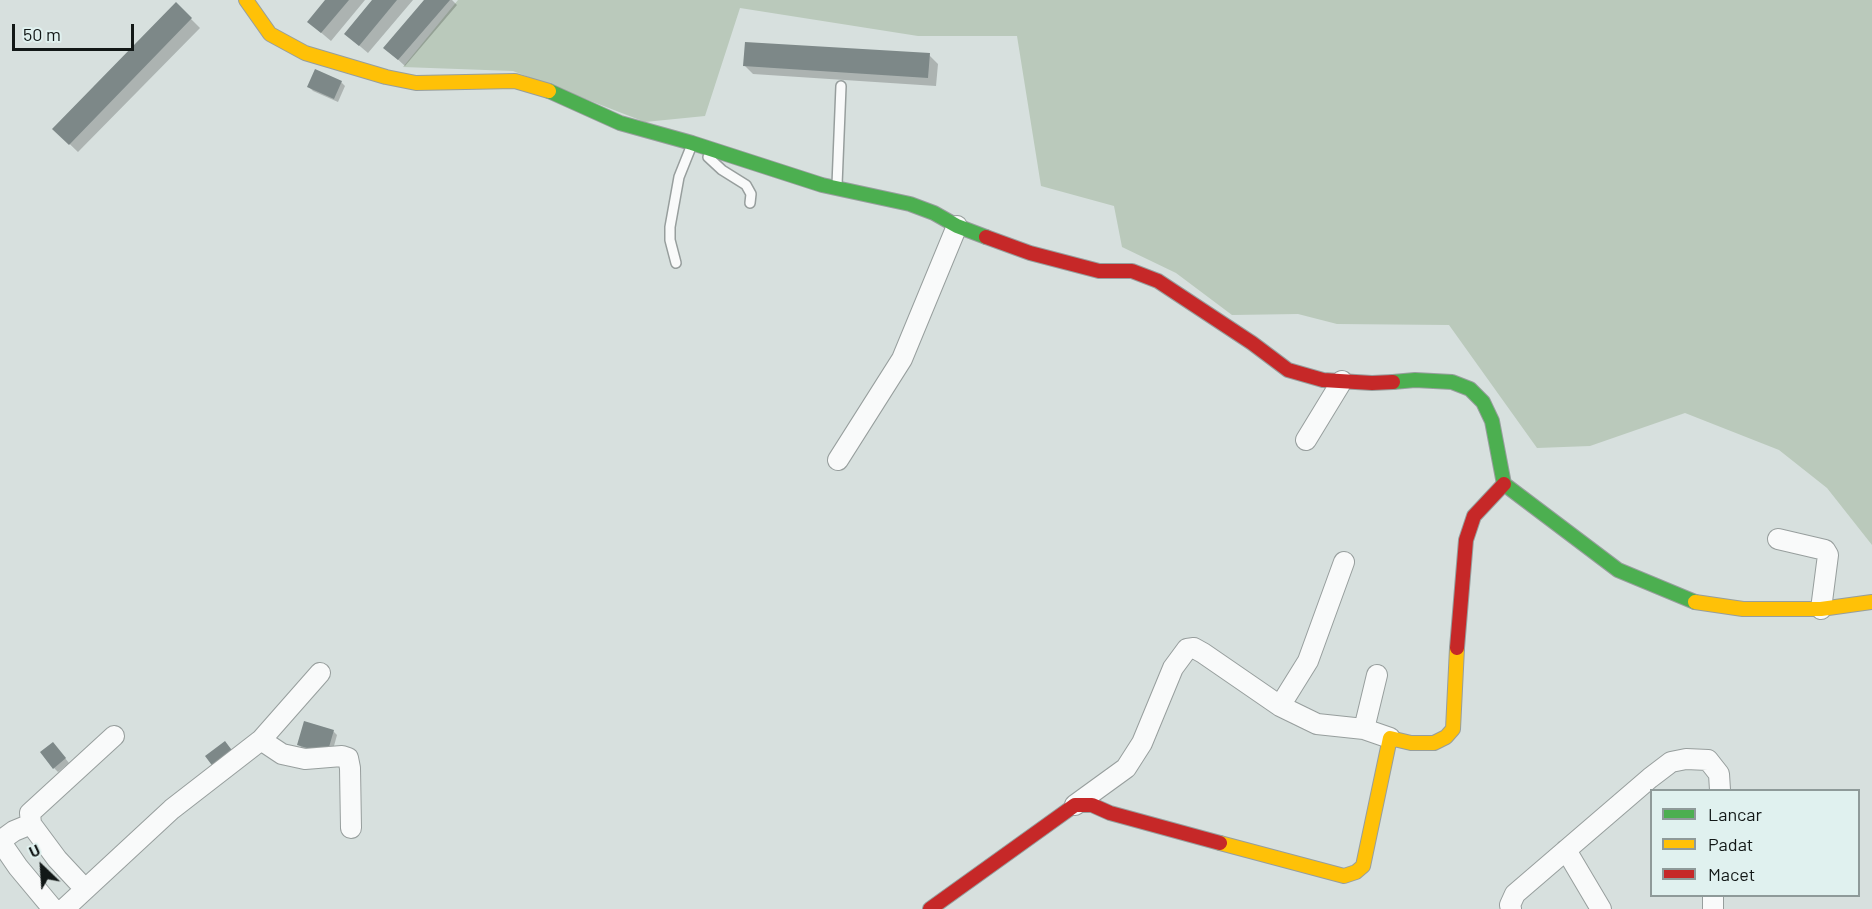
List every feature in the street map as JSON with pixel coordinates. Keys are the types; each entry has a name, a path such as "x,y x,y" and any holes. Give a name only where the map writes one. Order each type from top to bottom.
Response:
{"street":[{"path":"246,0 270,34 305,53 386,77 416,82 515,81 542,88 620,123 837,188 910,204 934,213 957,226 1030,253 1099,271 1132,271 1158,280 1288,370 1323,380 1372,383 1415,380 1452,382 1470,389 1483,402 1492,420 1504,484 1618,570 1698,603 1743,609 1821,609 1872,602"},
{"path":"838,460 902,359 957,226"},
{"path":"1306,440 1342,381"},
{"path":"930,909 1126,768 1142,743 1173,668 1187,649 1194,648 1203,653 1280,706 1317,724 1364,729 1411,743 1434,743 1446,737 1453,729 1466,540 1474,516 1504,484"},
{"path":"1778,540 1825,550 1828,555 1821,609"},
{"path":"1280,706 1308,661 1344,562"},
{"path":"64,909 84,888 172,809 261,740 320,673"},
{"path":"1364,729 1377,675"},
{"path":"84,888 57,859 31,824 30,813 39,802 114,736"},
{"path":"1075,805 1092,805 1110,813 1344,876 1356,872 1363,866 1390,738"},
{"path":"261,740 282,754 306,759 342,756 348,758 351,828"},
{"path":"1509,908 1515,894 1671,762 1708,759 1719,774 1720,789"},
{"path":"31,824 0,840 18,867 53,909"},
{"path":"1566,850 1601,909"}],"lane":[{"path":"837,188 841,86"},
{"path":"676,263 670,240 670,227 679,177 691,145 722,170 746,185 751,194 750,203"}],"green space":[{"path":"458,0 1872,0 1872,545 1827,488 1779,450 1685,413 1590,446 1537,448 1449,325 1337,324 1298,314 1232,315 1176,273 1122,247 1114,206 1041,186 1017,36 918,36 740,8 705,116 645,122 513,71 403,67"}],"building":[{"path":"325,0 349,0 321,33 307,22"},
{"path":"372,0 397,0 359,46 344,34"},
{"path":"424,0 450,0 398,60 383,48"},
{"path":"176,2 192,18 69,145 52,129"},
{"path":"745,42 930,53 928,78 743,66"},
{"path":"315,69 342,81 334,99 307,87"},
{"path":"304,721 334,730 327,754 297,745"},
{"path":"225,741 234,753 214,768 205,756"},
{"path":"53,742 66,758 53,769 40,752"}],"traffic: fast":[{"path":"549,91 620,123 692,143 822,185 910,204 986,237"},
{"path":"1393,382 1415,380 1452,382 1470,389 1483,402 1492,421 1504,484 1618,570 1695,602"}],"traffic: slow":[{"path":"246,0 270,34 305,53 386,77 416,83 515,81 549,91"},
{"path":"1695,602 1743,609 1821,609 1872,602"},
{"path":"1220,843 1344,876 1356,872 1363,866 1390,738 1411,743 1434,743 1446,737 1453,729 1457,648"}],"traffic: jam":[{"path":"986,237 1030,253 1099,271 1132,271 1158,281 1252,343 1288,370 1323,380 1393,382"},
{"path":"1457,648 1466,540 1474,516 1504,484"},
{"path":"930,909 1075,805 1092,805 1110,813 1220,843"}]}
